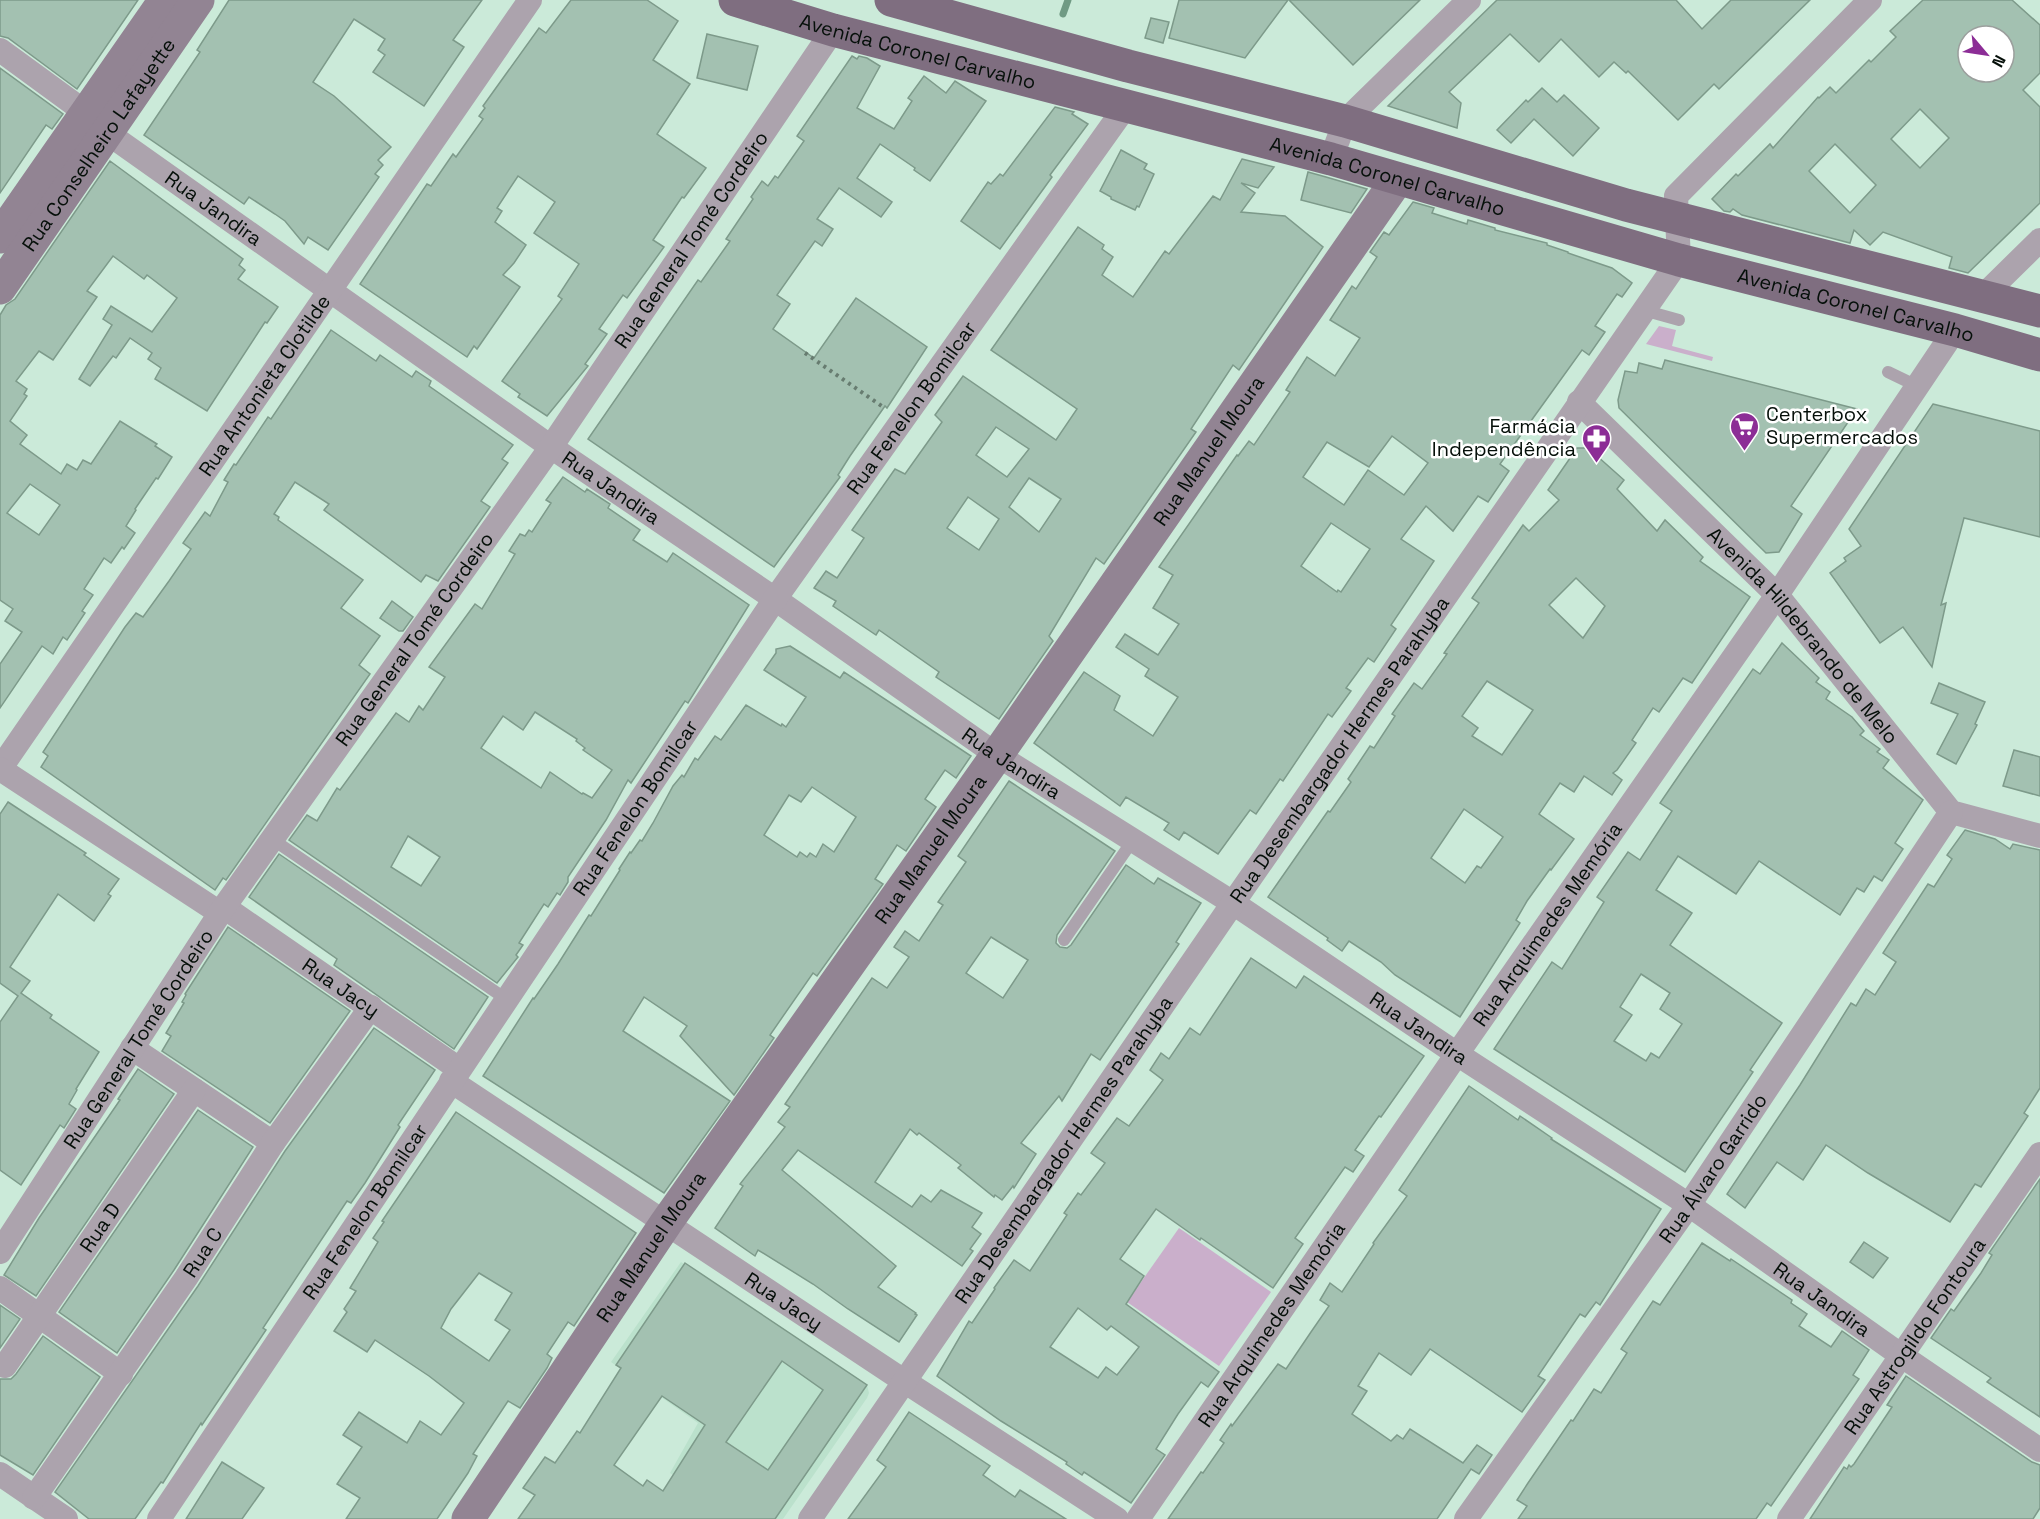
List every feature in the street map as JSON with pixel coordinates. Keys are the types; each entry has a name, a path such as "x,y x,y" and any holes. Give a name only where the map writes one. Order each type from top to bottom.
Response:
{"main road":[{"name":"Avenida Coronel Carvalho","path":"735,0 833,30 1331,159 1679,260 1954,330 2040,355"},
{"name":"Avenida Coronel Carvalho","path":"891,0 927,6 991,29 1345,121 1677,219 2040,311"}],"street":[{"name":"Rua Conselheiro Lafayette","path":"0,288 165,0"},
{"name":"Rua Conselheiro Lafayette","path":"0,237 198,0"},
{"name":"Rua Antonieta Clotilde","path":"0,769 530,0"},
{"path":"1331,159 1345,121 1469,0"},
{"path":"1679,260 1676,196 1870,0"},
{"name":"Rua General Tomé Cordeiro","path":"0,1252 222,910 551,447 833,30"},
{"name":"Rua Jandira","path":"0,50 95,122 551,447 775,599 997,755 1233,903 1457,1054 1689,1205 1902,1356 2040,1450"},
{"name":"Rua Fenelon Bomilcar","path":"159,1519 775,599 1120,105"},
{"name":"Rua Manuel Moura","path":"468,1519 666,1223 997,755 1397,180"},
{"path":"1982,297 2040,240"},
{"name":"Rua Desembargador Hermes Parahyba","path":"810,1519 1679,260"},
{"name":"Rua Arquimedes Memória","path":"1138,1519 1457,1054 1777,595 1954,330"},
{"name":"Avenida Hildebrando de Melo","path":"1579,402 1777,595 1951,812"},
{"name":"Rua Jacy","path":"0,769 371,1007 455,1075 666,1223 1117,1519"},
{"path":"1951,812 2040,836"},
{"name":"Rua Álvaro Garrido","path":"1466,1519 1689,1205 1951,812"},
{"name":"Rua C","path":"34,1498 186,1278 273,1143 371,1007"},
{"path":"132,1048 273,1143"},
{"name":"Rua D","path":"5,1366 195,1090"},
{"name":"Rua Astrogildo Fontoura","path":"1789,1519 2040,1154"},
{"path":"0,1288 121,1374"},
{"path":"0,1474 66,1519"}],"lane":[{"path":"1643,310 1679,320"},
{"path":"1888,372 1917,386"},
{"path":"272,839 506,999"},
{"path":"1064,940 1133,840"}],"path":[{"path":"805,352 902,420"}],"shaded area":[{"path":"1659,326 1676,330 1672,346 1713,357 1712,361 1646,344"},
{"path":"1179,1228 1271,1292 1219,1366 1127,1302"},
{"path":"681,1262 867,1385 869,1393 867,1398 783,1519 738,1519 670,1473 698,1423 611,1362"}],"building":[{"path":"0,0 138,0 77,89 8,38 0,36"},
{"path":"229,0 482,0 453,40 464,47 424,106 373,72 385,55 378,50 385,39 354,19 313,82 334,96 391,147 378,160 383,165 375,174 379,177 328,250 308,237 304,244 285,221 275,214 249,197 244,204 144,135 200,52 197,50"},
{"path":"571,0 647,0 678,21 653,60 690,84 657,134 706,168 684,198 682,197 653,240 664,247 627,298 623,295 599,329 607,334 585,364 588,366 547,416 518,397 520,394 502,381 562,299 558,296 579,264 534,233 555,202 518,176 497,208 502,211 495,222 526,245 503,275 520,287 477,349 474,346 467,357 360,284 427,184 431,186 453,154 456,157 483,119 479,116 485,108 483,106 539,28 546,33"},
{"path":"1179,0 1288,0 1245,58 1169,38"},
{"path":"1289,0 1420,0 1353,65"},
{"path":"1497,0 1676,0 1702,29 1731,0 1810,0 1719,89 1714,84 1678,120 1628,71 1626,73 1614,62 1599,77 1561,39 1539,62 1510,34 1449,92 1461,103 1457,128 1388,106"},
{"path":"1923,0 2012,0 2040,25 2040,73 2023,90 2040,107 2040,203 1968,273 1949,268 1952,257 1883,232 1870,245 1854,230 1850,243 1742,215 1733,209 1730,212 1724,211 1712,199 1770,144 1773,148 1818,97 1830,87 1836,93 1896,37 1890,31","holes":["1920,109 1949,138 1920,168 1891,139","1835,144 1876,185 1850,213 1809,171"]},
{"path":"1151,18 1169,22 1163,43 1145,38"},
{"path":"707,34 758,46 747,90 697,78"},
{"path":"852,56 857,59 859,56 867,58 880,66 857,108 894,129 912,101 908,98 924,76 946,93 955,81 986,101 930,181 880,144 857,178 892,202 881,217 839,188 817,219 833,229 822,246 815,241 777,295 790,304 773,329 814,358 856,298 927,347 887,408 885,406 850,456 838,475 840,477 774,567 588,439 698,280 701,282 730,241 726,239 753,199 751,197 762,181 768,186 775,176 778,178 804,141 797,136"},
{"path":"0,68 63,114 52,129 46,125 0,193"},
{"path":"1542,88 1557,102 1564,95 1599,128 1573,156 1534,119 1511,143 1497,130 1526,100 1528,102"},
{"path":"1055,107 1074,112 1072,114 1088,124 1000,249 961,221 988,182 991,184 1000,174 1003,176"},
{"path":"1121,150 1147,164 1144,169 1154,174 1139,207 1137,206 1135,210 1100,191"},
{"path":"1242,159 1274,167 1258,188 1241,183 1255,193 1241,212 1285,216 1323,247 1239,370 1233,365 1191,429 1196,432 1104,564 1096,558 1049,636 1053,641 999,719 936,677 939,672 879,630 876,635 833,606 836,601 814,588 826,571 837,578 864,538 852,530 895,469 905,474 942,422 935,415 963,376 1056,440 1077,409 991,350 1078,227 1104,245 1102,249 1113,257 1102,275 1133,297 1165,251 1169,254 1213,196 1220,200","holes":["996,427 1029,449 1007,477 976,455","1029,478 1061,499 1039,532 1009,507","968,497 999,519 979,550 947,528"]},
{"path":"110,161 243,259 239,265 245,270 238,279 278,307 267,323 265,322 207,411 155,379 161,368 148,359 152,353 130,338 116,358 113,356 90,386 79,379 112,325 103,319 111,306 152,332 177,298 147,275 144,279 113,256 87,291 97,297 53,360 39,351 16,381 27,389 24,394 27,396 10,421 27,435 20,444 61,474 67,464 77,470 83,460 91,464 120,421 157,444 155,446 172,457 135,509 126,526 135,533 111,563 104,558 84,589 93,595 82,611 85,613 67,640 63,637 53,654 42,646 0,708 0,664 22,632 5,621 13,609 0,600 0,315 6,305 15,299","holes":["30,484 60,505 39,535 7,513"]},
{"path":"1308,172 1367,189 1351,213 1301,200"},
{"path":"1413,202 1434,208 1432,213 1467,224 1468,220 1495,228 1495,230 1547,243 1547,245 1612,268 1632,283 1622,297 1617,294 1595,326 1605,332 1589,355 1582,350 1500,464 1509,471 1488,502 1478,496 1453,531 1426,506 1401,539 1434,561 1391,625 1396,629 1374,662 1368,658 1346,688 1351,691 1332,717 1328,714 1283,781 1280,779 1256,814 1250,810 1218,854 1184,832 1179,840 1164,830 1169,823 1126,797 1120,806 1034,743 1084,672 1120,696 1114,710 1153,736 1178,697 1145,676 1149,669 1116,647 1125,634 1158,655 1179,624 1153,608 1173,575 1159,567 1237,455 1249,441 1254,445 1290,392 1286,390 1307,357 1335,376 1360,338 1330,320 1352,286 1356,289 1377,257 1370,252 1384,232 1389,235","holes":["1392,436 1428,463 1404,495 1368,470 1344,505 1303,477 1327,442 1369,467","1331,523 1370,549 1341,592 1338,590 1337,592 1301,566"]},
{"path":"331,330 376,361 380,355 412,377 416,371 431,381 429,386 513,445 502,459 508,463 481,501 490,507 438,581 426,575 421,582 324,510 329,504 295,482 274,514 279,517 278,520 363,580 341,608 380,636 359,665 370,674 226,880 223,878 215,890 41,767 48,756 43,752 125,627 136,613 143,617 191,549 183,543 205,512 210,516 228,482 224,480 234,464 236,465 268,417 271,419"},
{"name":"Centerbox Supermercados","path":"1665,360 1857,409 1791,506 1802,514 1779,552 1766,553 1619,408 1618,400 1625,371 1637,373 1639,363 1662,369"},
{"path":"1933,404 2040,431 2040,537 1964,518 1941,605 1946,603 1932,667 1903,627 1880,643 1830,573 1846,561 1844,558 1861,546 1849,529"},
{"path":"1577,448 1588,448 1624,480 1617,489 1657,531 1665,520 1703,557 1700,561 1750,597 1692,683 1683,678 1659,712 1653,708 1632,740 1636,743 1613,773 1622,780 1612,795 1584,776 1574,792 1560,783 1539,814 1574,839 1527,901 1516,920 1520,923 1460,1017 1395,975 1381,962 1349,941 1342,951 1327,940 1328,938 1268,897 1351,782 1348,779 1370,746 1374,748 1395,716 1392,714 1414,683 1422,689 1447,654 1444,653 1479,603 1472,598 1523,525 1529,531 1559,500 1548,490","holes":["1576,578 1605,606 1583,638 1549,605","1487,681 1533,710 1502,755 1472,736 1478,728 1462,716","1464,809 1503,837 1481,868 1477,866 1465,883 1431,858"]},
{"path":"563,477 585,492 587,489 610,504 608,508 640,530 633,540 667,562 673,553 749,605 688,703 685,701 631,783 628,780 606,820 568,877 568,882 560,895 557,893 548,907 544,904 519,943 523,945 516,955 518,957 497,983 289,840 307,815 317,821 337,788 340,790 396,713 409,722 419,706 423,710 445,677 429,667 475,604 482,609 515,554 509,551 520,534 525,536 529,530 532,532 551,503 546,500","holes":["535,712 577,739 576,741 585,748 583,750 612,770 592,798 582,794 550,772 541,788 481,748 503,716 523,730","408,836 440,857 421,886 391,867"]},
{"path":"392,601 413,617 403,631 399,631 380,618"},
{"path":"1782,643 1819,678 1816,682 1830,692 1826,699 1852,717 1864,731 1860,735 1880,749 1877,752 1889,760 1883,768 1923,800 1895,843 1903,849 1882,881 1874,876 1864,892 1857,888 1840,915 1759,861 1736,894 1678,856 1656,890 1692,913 1670,945 1782,1023 1750,1070 1753,1072 1685,1172 1494,1049 1552,962 1562,969 1604,902 1597,897 1628,852 1640,860 1672,811 1660,803 1753,669 1760,674","holes":["1641,974 1670,993 1660,1009 1682,1024 1659,1058 1651,1053 1646,1061 1614,1041 1632,1015 1620,1007"]},
{"path":"790,646 840,678 844,672 971,756 956,778 945,770 925,799 936,807 906,851 897,845 875,879 883,884 817,976 813,973 770,1035 774,1038 734,1095 680,1036 687,1026 644,997 623,1031 730,1101 664,1193 483,1076 589,915 591,916 630,852 640,840 642,841 673,786 682,775 684,777 695,758 698,760 715,736 721,740 746,705 786,727 806,697 764,670 776,653 776,649","holes":["812,787 856,817 834,852 823,844 816,857 810,853 807,857 800,852 797,857 764,835 789,795 801,802"]},
{"path":"1939,683 1985,702 1975,724 1977,725 1956,764 1937,754 1958,714 1931,703"},
{"path":"2014,750 2040,757 2040,796 2003,786"},
{"path":"1009,781 1115,851 1057,935 1056,943 1060,947 1067,948 1071,945 1126,865 1154,884 1158,878 1201,903 1176,942 1179,944 1100,1060 1091,1054 1062,1101 1059,1096 1021,1143 1036,1154 1014,1188 1013,1186 1002,1200 995,1195 994,1197 958,1168 961,1165 919,1133 917,1135 910,1129 875,1182 912,1207 921,1195 931,1202 941,1190 982,1213 972,1227 981,1234 970,1249 973,1251 962,1266 798,1150 782,1170 896,1266 878,1287 917,1315 899,1342 813,1284 758,1250 755,1256 715,1228 743,1186 740,1184 785,1127 778,1122 790,1107 785,1104 872,978 887,988 909,957 894,947 905,931 919,941 943,905 938,902 966,862 958,856","holes":["991,937 1028,960 1003,998 966,973"]},
{"path":"8,802 86,853 84,855 119,879 108,894 111,896 94,921 58,894 10,967 30,981 21,993 52,1015 50,1018 99,1052 69,1104 76,1109 64,1128 60,1125 21,1185 0,1170 0,1022 18,996 0,983 0,814"},
{"path":"1965,830 1995,839 2010,849 2013,844 2040,850 2040,1088 2024,1113 2028,1116 1981,1187 1975,1184 1950,1222 1826,1145 1803,1180 1777,1162 1745,1208 1727,1194 1800,1085 1851,1003 1856,1006 1866,989 1875,995 1896,962 1883,953 1928,884 1934,887 1952,859 1947,855"},
{"path":"279,854 488,997 454,1049 334,965 337,959 249,897"},
{"path":"228,927 350,1011 270,1123 162,1051 171,1036 166,1033 184,1003 182,1002 185,994"},
{"path":"1251,958 1296,988 1304,976 1424,1056 1355,1150 1364,1156 1353,1172 1345,1167 1295,1238 1303,1244 1273,1288 1156,1209 1120,1259 1144,1276 1126,1304 1219,1372 1208,1387 1201,1382 1178,1414 1156,1449 1165,1455 1131,1503 1084,1472 1082,1475 1066,1464 1067,1462 1001,1421 937,1376 969,1321 972,1323 1014,1260 1030,1271 1067,1215 1064,1213 1078,1193 1081,1195 1105,1163 1091,1153 1117,1118 1129,1126 1163,1080 1150,1070 1161,1053 1169,1059 1190,1028 1200,1035","holes":["1078,1308 1107,1330 1111,1326 1139,1347 1117,1375 1106,1367 1098,1378 1050,1347"]},
{"path":"374,1028 435,1070 398,1125 400,1127 365,1183 351,1203 347,1201 263,1328 266,1330 202,1425 201,1423 163,1483 161,1482 135,1519 89,1519 55,1492 198,1286 285,1151"},
{"path":"138,1069 174,1094 36,1296 4,1275 39,1218 120,1100 118,1099"},
{"path":"1469,1086 1518,1120 1520,1116 1551,1139 1661,1209 1600,1305 1596,1302 1585,1317 1580,1314 1538,1376 1545,1380 1522,1412 1430,1349 1411,1375 1379,1353 1358,1386 1367,1391 1352,1414 1391,1441 1397,1435 1403,1439 1410,1429 1463,1463 1477,1445 1492,1455 1479,1474 1471,1469 1437,1519 1168,1519 1224,1443 1220,1440 1231,1424 1232,1426 1278,1364 1286,1369 1329,1306 1320,1300 1330,1283 1342,1292 1373,1243 1407,1196 1399,1190"},
{"path":"198,1110 253,1147 174,1270 117,1353 59,1312"},
{"path":"456,1112 636,1233 574,1326 568,1322 547,1354 552,1358 547,1368 520,1408 508,1401 473,1454 477,1456 468,1473 437,1519 346,1519 360,1498 337,1484 362,1447 343,1435 359,1412 407,1443 420,1421 441,1435 464,1403 429,1376 375,1340 367,1352 334,1331 347,1312 344,1309 356,1291 350,1288 378,1242 373,1238 384,1222 382,1221","holes":["479,1273 512,1293 495,1320 510,1330 489,1361 441,1328 451,1309"]},
{"path":"2040,1179 2040,1417 1987,1382 1991,1378 1931,1338 1951,1309 1954,1311 1981,1273 1992,1255 1989,1253"},
{"path":"1864,1242 1888,1258 1873,1278 1850,1262"},
{"path":"1702,1243 1730,1261 1731,1259 1792,1300 1791,1303 1807,1314 1799,1326 1831,1347 1842,1331 1869,1350 1853,1375 1859,1379 1771,1506 1767,1503 1756,1519 1518,1519 1527,1506 1517,1500 1528,1483 1594,1389 1601,1393 1627,1353 1621,1349 1653,1301 1660,1305"},
{"path":"685,1263 867,1385 775,1519 518,1519 535,1495 523,1488 545,1457 555,1463 577,1431 580,1433 621,1368 616,1365","holes":["782,1361 823,1390 768,1470 726,1442","662,1396 705,1425 663,1491 647,1480 643,1486 614,1465"]},
{"path":"0,1305 20,1319 0,1348"},
{"path":"43,1336 100,1377 33,1475 0,1455 0,1379 11,1379 16,1374"},
{"path":"1906,1376 2032,1462 2040,1465 2040,1508 2033,1519 1810,1519 1844,1467 1847,1469 1849,1465 1851,1467 1854,1464 1892,1407 1887,1405"},
{"path":"909,1412 990,1466 983,1475 1015,1497 1020,1490 1066,1519 848,1519 886,1467 877,1460"},
{"path":"222,1462 264,1488 242,1519 186,1519"}],"waterway":[{"path":"1063,14 1068,0"}],"place":[{"name":"Centerbox Supermercados","path":"1745,452"},
{"name":"Farmácia Independência","path":"1597,464"}]}
